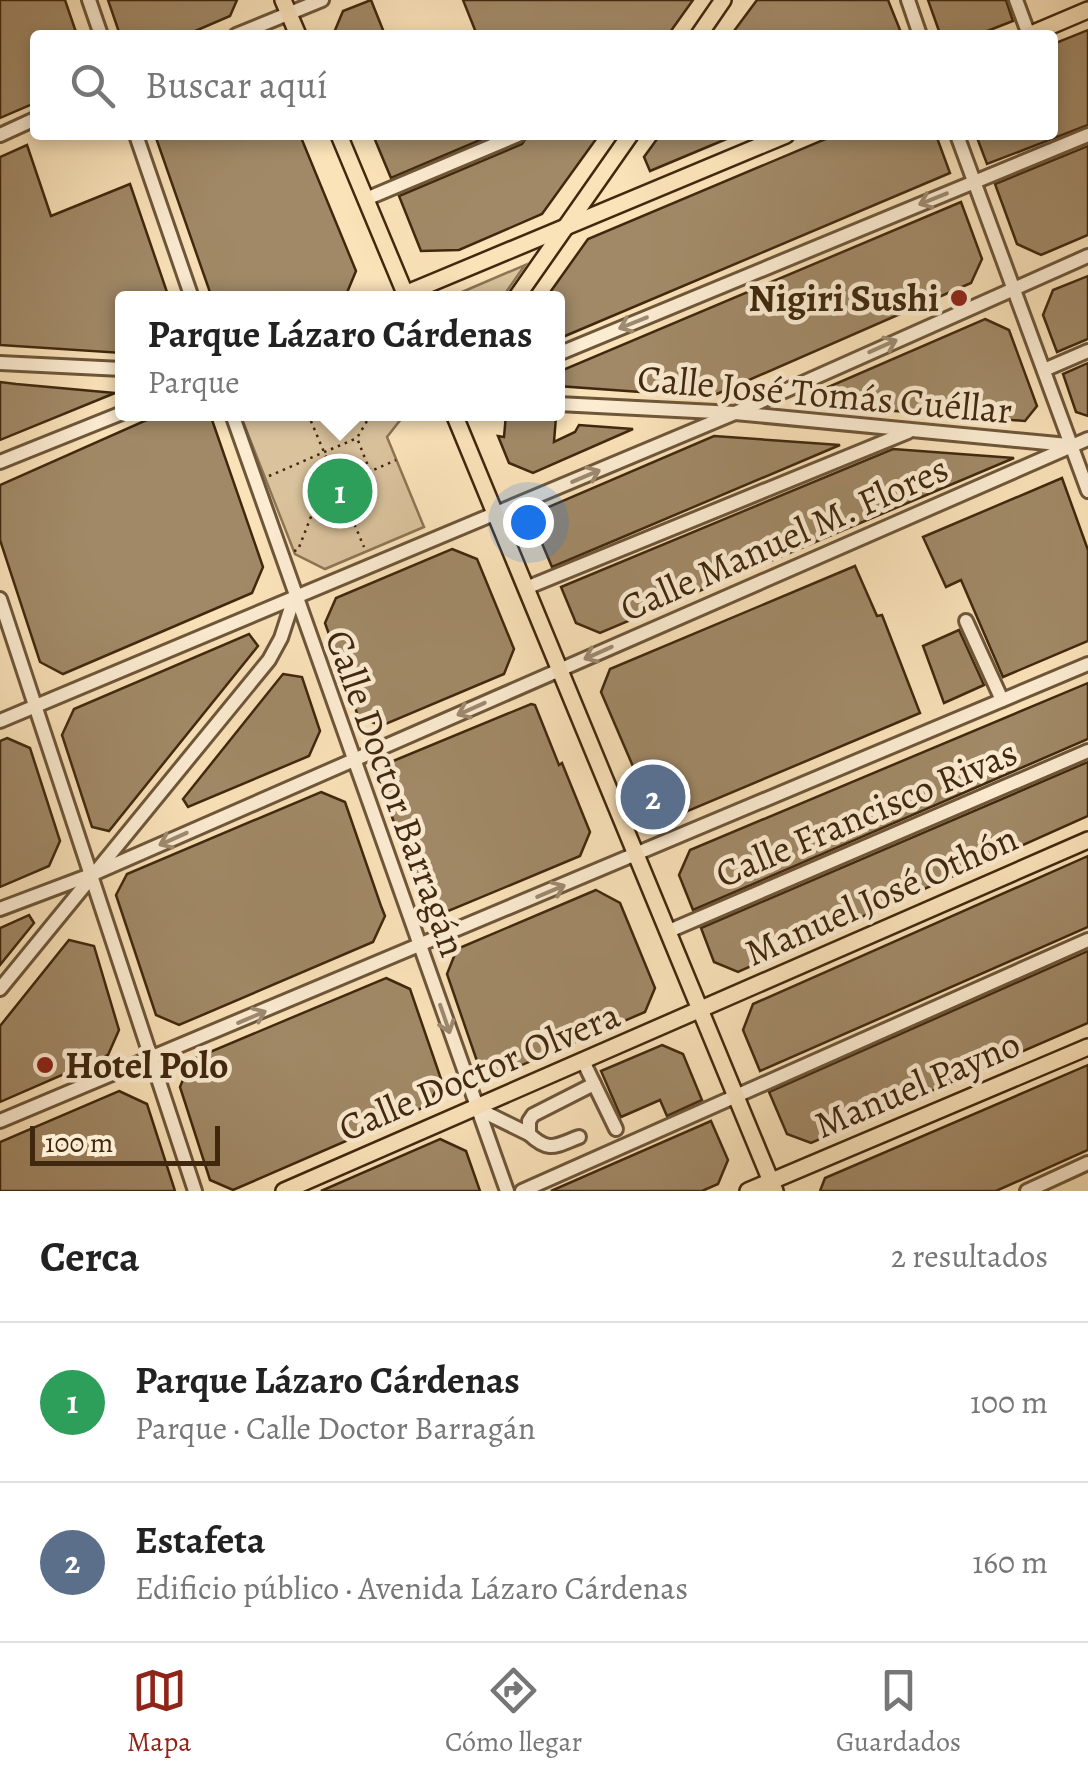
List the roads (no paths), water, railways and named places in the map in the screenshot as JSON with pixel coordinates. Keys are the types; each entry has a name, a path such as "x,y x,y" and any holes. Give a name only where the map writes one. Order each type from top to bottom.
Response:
{"main road":[{"path":"703,30 723,0"},
{"path":"286,6 296,30"},
{"path":"1041,30 1088,10"},
{"path":"341,140 400,291"},
{"path":"521,291 626,140"},
{"path":"416,291 774,140"},
{"path":"457,421 773,1186"},
{"name":"Manuel José Othón","path":"701,1010 1088,840"},
{"name":"Calle Doctor Olvera","path":"284,1191 701,1010"},
{"name":"Manuel Payno","path":"748,1191 773,1186 1088,1046"}],"street":[{"path":"89,0 99,30"},
{"path":"245,30 286,6 322,0"},
{"path":"908,0 918,30"},
{"path":"1016,0 1027,30"},
{"path":"0,134 30,121"},
{"path":"565,351 1088,135"},
{"path":"138,140 190,291"},
{"path":"366,199 506,140"},
{"path":"959,140 1088,491"},
{"path":"0,721 734,413 1088,256"},
{"path":"1044,370 1088,350"},
{"path":"0,363 115,369"},
{"name":"Calle José Tomás Cuéllar","path":"565,404 734,413 1088,446"},
{"path":"0,462 115,415"},
{"name":"Calle Doctor Barragán","path":"234,421 507,1191"},
{"path":"526,588 914,430"},
{"name":"Calle Manuel M. Flores","path":"0,909 93,874 1088,439"},
{"path":"0,989 269,660 282,638 294,598"},
{"path":"0,599 196,1191"},
{"path":"966,621 1002,700"},
{"path":"0,1121 1088,664"},
{"name":"Calle Francisco Rivas","path":"669,931 1088,750"},
{"path":"522,1191 1088,940"},
{"path":"583,1061 616,1129"},
{"path":"529,1134 529,1121 534,1116 594,1084"},
{"path":"476,1108 529,1134 542,1146 552,1147 579,1137"},
{"path":"1026,1191 1088,1163"}],"place":[{"name":"Nigiri Sushi","path":"959,298"},
{"name":"Parque Lázaro Cárdenas","path":"340,491"},
{"name":"Estafeta","path":"653,797"},
{"name":"Hotel Polo","path":"45,1065"}]}
